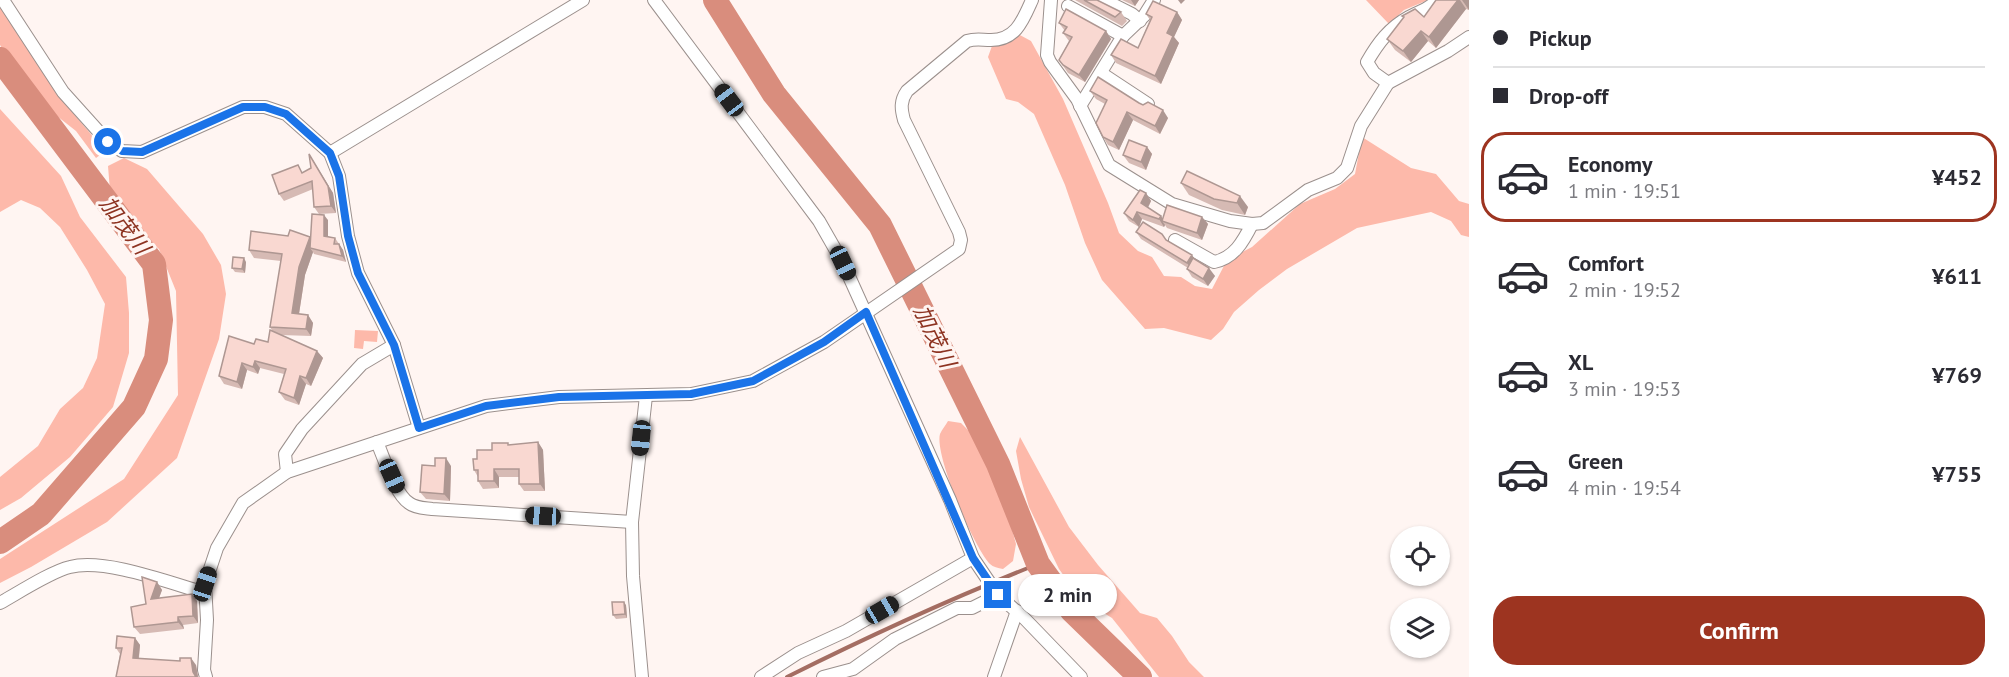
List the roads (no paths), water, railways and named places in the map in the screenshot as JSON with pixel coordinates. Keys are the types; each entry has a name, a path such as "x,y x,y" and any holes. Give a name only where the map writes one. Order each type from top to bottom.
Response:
{"street":[{"path":"3,0 63,92 108,142 122,151 142,152 243,107 265,107 286,114 330,153 339,176 348,236 358,273 394,345 419,428"},
{"path":"330,153 583,0"},
{"path":"654,0 819,221 843,263 866,312 973,558 995,592 1082,677"},
{"path":"206,677 204,670 207,620 205,584 217,548 243,503 287,472 486,406 559,397 691,394 753,381 824,342 959,249 961,240 959,232 904,120 901,109 902,98 907,91 967,41 976,38 1005,38 1017,28 1032,0"},
{"path":"1051,0 1047,55 1080,106 1109,165 1172,204 1252,225 1263,223 1308,190 1337,178 1347,168 1361,126 1388,83 1448,51 1469,37"},
{"path":"1104,0 1132,14 1140,21"},
{"path":"1388,83 1374,73 1367,62 1376,45 1382,37 1406,18 1433,5 1437,0"},
{"path":"1080,106 1123,36 1140,21 1150,3"},
{"path":"1068,6 1123,36"},
{"path":"1101,73 1148,104"},
{"path":"1174,240 1214,262 1222,261 1238,248 1252,225"},
{"path":"287,472 285,454 302,429 362,364 394,345"},
{"path":"642,677 633,576 632,522 646,396"},
{"path":"377,442 399,493 406,502 414,506 632,522"},
{"path":"761,677 798,653 846,631 973,558"},
{"path":"0,603 68,567 84,564 119,569 205,593"},
{"path":"823,677 853,669 896,639 957,608 972,608 995,592"},
{"path":"994,677 1017,611"}],"waterway":[{"name":"加茂川","path":"715,0 774,94 880,225 998,464 1038,564 1072,611 1140,677"},
{"name":"加茂川","path":"0,59 154,264 161,320 156,359 134,407 41,514 0,542"},
{"path":"787,677 911,618 1038,564"}]}
